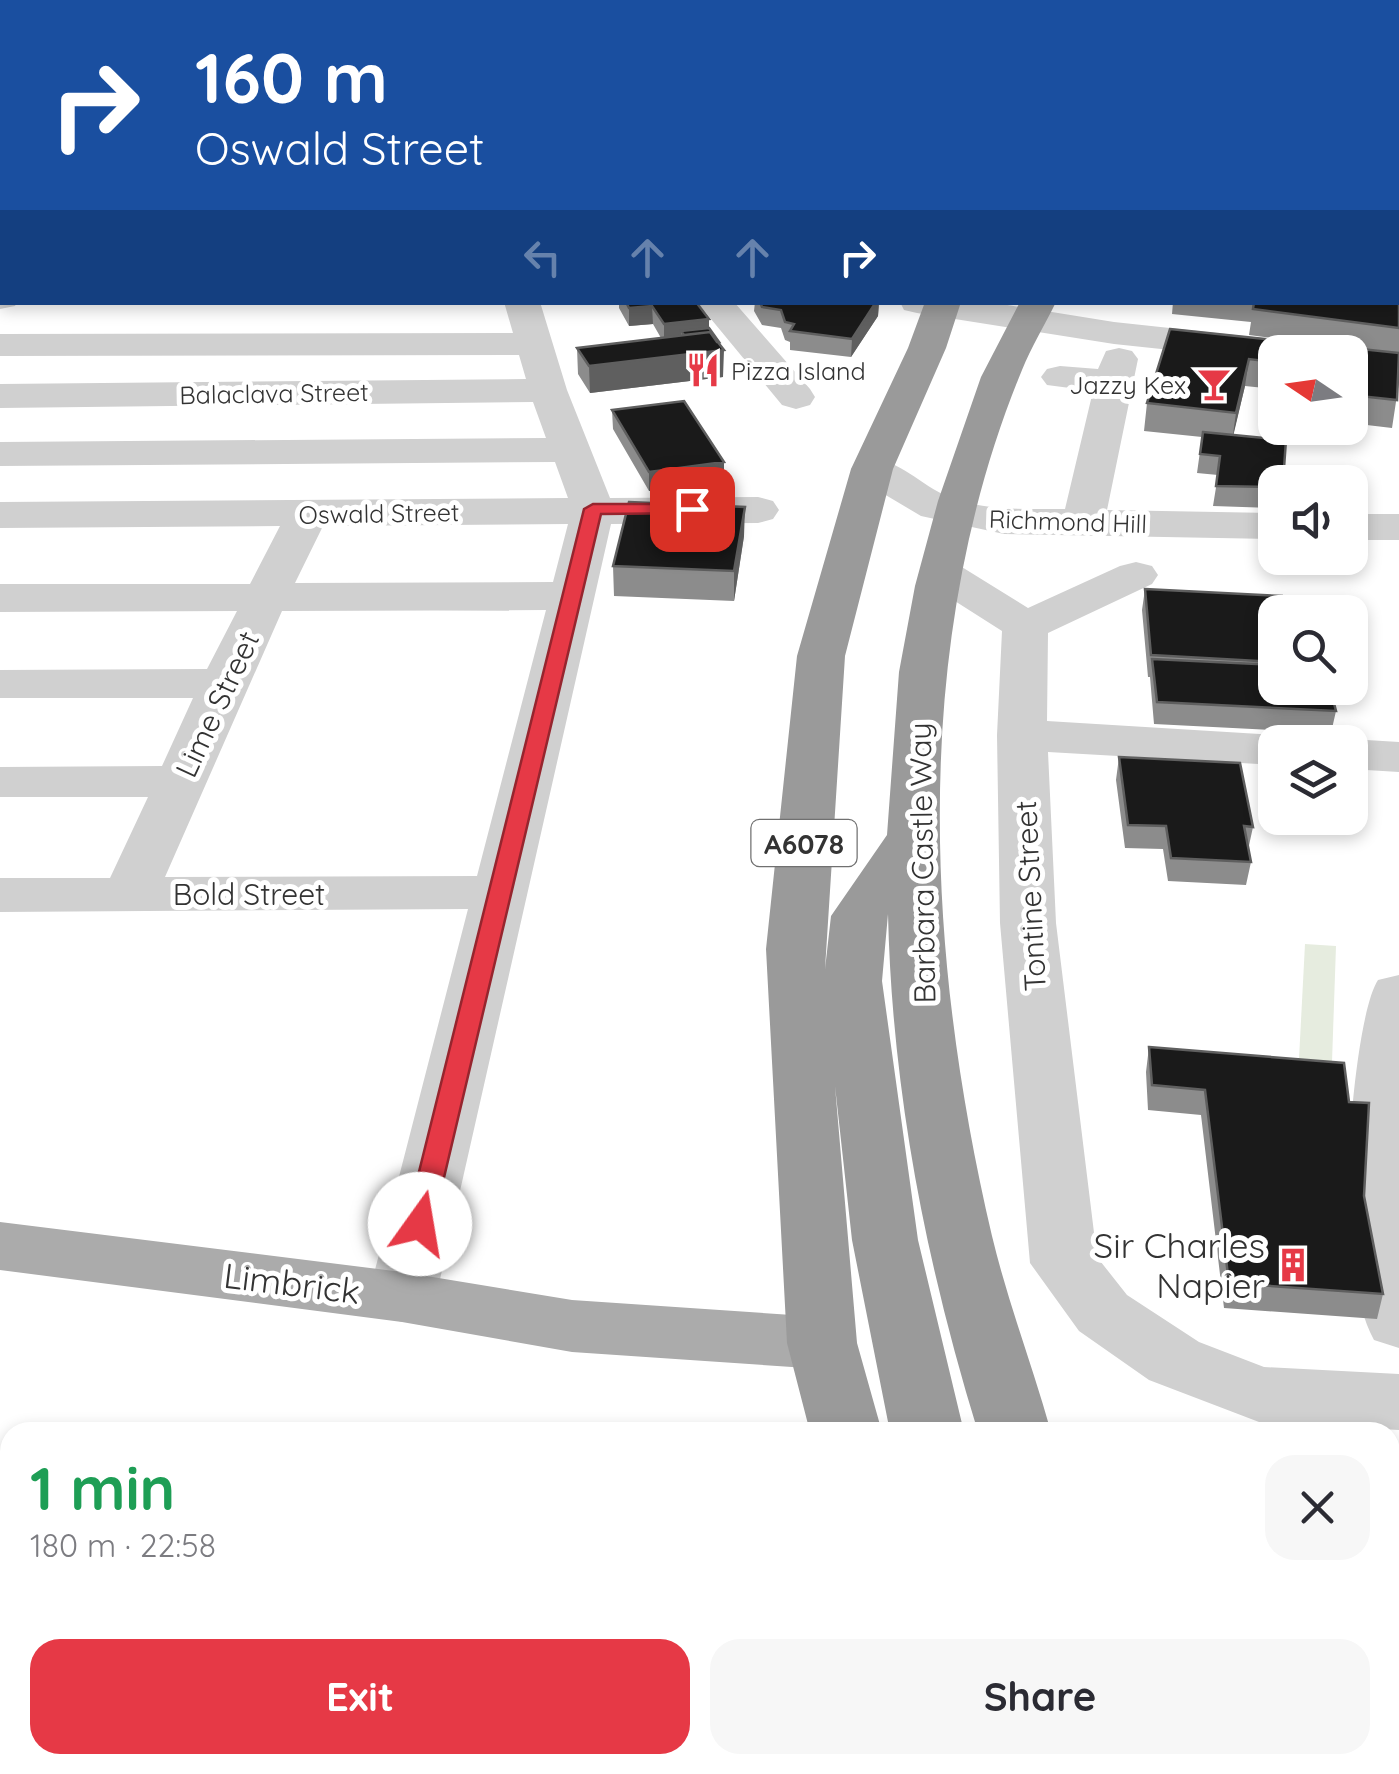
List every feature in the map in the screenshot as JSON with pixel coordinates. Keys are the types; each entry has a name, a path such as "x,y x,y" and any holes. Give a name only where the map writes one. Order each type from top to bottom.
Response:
{"highway":[{"name":"A6078","path":"843,1422 822,1343 795,949 822,656 872,469 927,348 978,306"},
{"name":"Barbara Castle Way","path":"978,306 1001,374 942,573 918,715 915,833 921,983 939,1132 976,1306 1012,1422"},
{"name":"A6078","path":"915,833 859,916 852,981 885,1240 925,1422"}],"main road":[{"name":"Limbrick","path":"0,1246 402,1297 572,1326 822,1343"}],"street":[{"path":"717,305 802,386"},
{"path":"978,306 1258,347"},
{"path":"0,345 535,346 593,509 402,1297"},
{"name":"Balaclava Street","path":"0,396 535,346"},
{"path":"1060,377 1116,370 1083,524"},
{"path":"0,454 571,450"},
{"name":"Richmond Hill","path":"872,469 936,507 1004,521 1258,526"},
{"name":"Oswald Street","path":"0,515 758,510"},
{"name":"Lime Street","path":"130,895 224,683 307,514"},
{"path":"1368,527 1399,527"},
{"path":"942,573 1025,626 1136,575"},
{"path":"0,598 572,596"},
{"name":"Tontine Street","path":"1025,626 1022,735 1028,923 1064,1263 1103,1313 1174,1360 1259,1394 1399,1402"},
{"path":"0,684 224,683"},
{"path":"1022,735 1258,749"},
{"path":"1368,755 1399,757"},
{"path":"0,782 181,781"},
{"name":"Bold Street","path":"0,895 498,892"},
{"path":"1399,993 1388,1053 1381,1218 1399,1322"}],"shaded area":[{"path":"1305,944 1336,946 1332,1062 1299,1059"}],"building":[{"path":"628,305 698,305 709,319 664,324 652,306"},
{"path":"874,305 852,339 790,331 794,324 785,322 781,310 762,307"},
{"path":"1254,305 1399,305 1399,328 1253,309"},
{"path":"709,328 719,342 710,332 684,335 681,331"},
{"path":"1170,329 1258,338 1258,360 1249,359 1236,413 1147,403"},
{"path":"710,332 724,350 589,366 577,348"},
{"path":"1368,350 1399,353 1397,400 1368,397"},
{"path":"684,401 724,462 649,472 612,410"},
{"path":"1203,432 1258,437 1258,445 1286,445 1284,465 1258,465 1258,487 1216,486 1220,456 1200,454"},
{"path":"629,502 745,507 734,571 613,566"},
{"path":"1145,589 1262,595 1258,595 1258,661 1151,655"},
{"path":"1152,659 1258,664 1258,705 1334,705 1336,711 1157,702"},
{"path":"1119,757 1240,763 1253,827 1244,826 1251,862 1171,858 1166,826 1128,825"},
{"path":"1149,1047 1344,1063 1349,1102 1369,1103 1364,1196 1383,1294 1229,1283 1205,1090 1152,1085"}],"place":[{"name":"Pizza Island","path":"703,370"},
{"name":"Jazzy Kex","path":"1214,384"},
{"name":"Sir Charles Napier","path":"1293,1265"}],"route":[{"path":"420,1224 593,509 692,509"}]}
